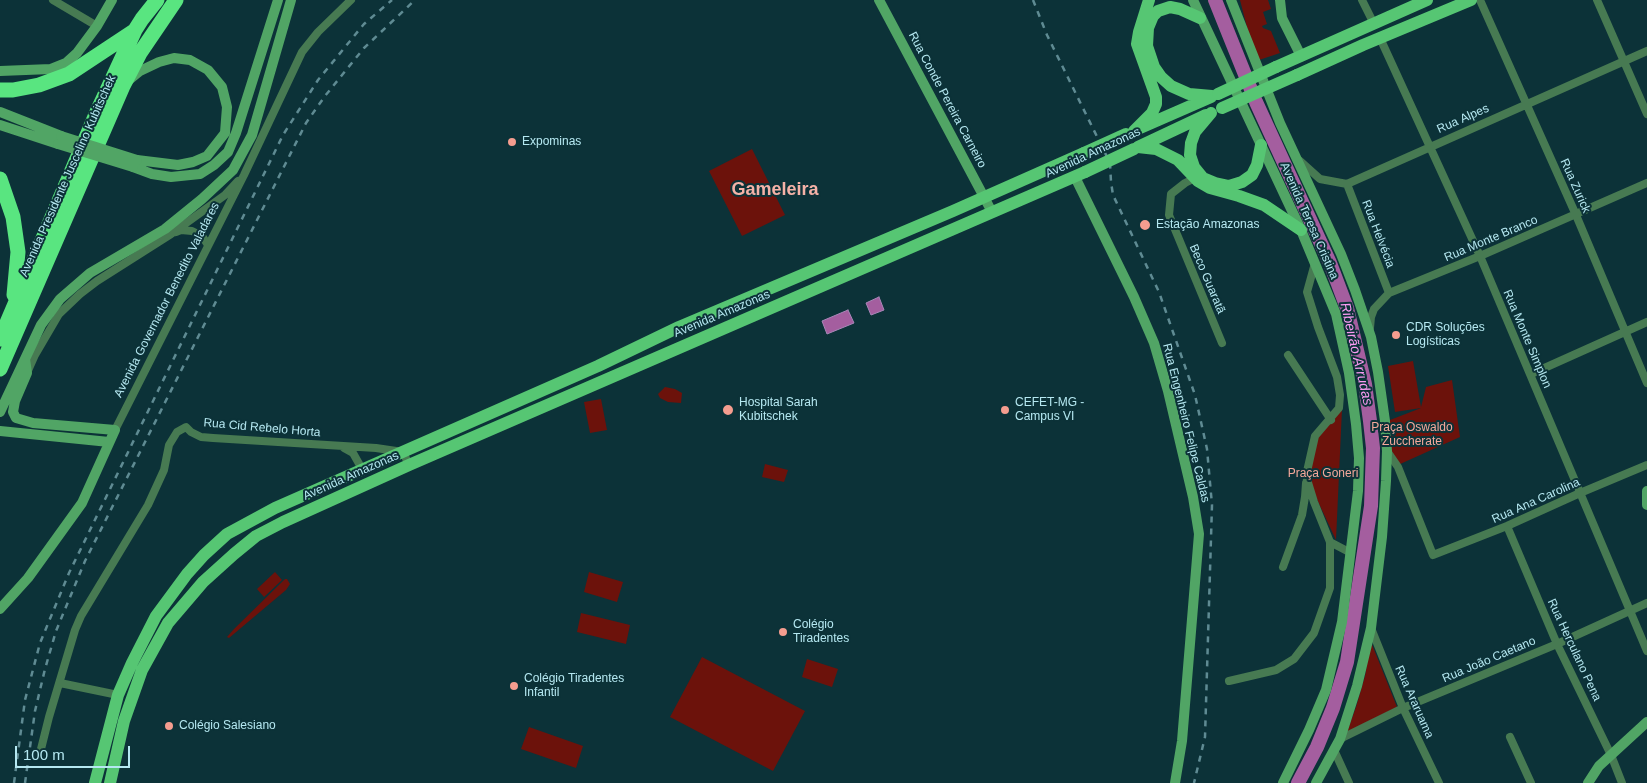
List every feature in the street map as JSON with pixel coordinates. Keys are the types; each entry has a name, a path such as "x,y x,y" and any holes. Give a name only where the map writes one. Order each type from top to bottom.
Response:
{"highway":[{"name":"Avenida Presidente Juscelino Kubitschek","path":"0,338 96,112 135,30 157,0"},
{"name":"Avenida Presidente Juscelino Kubitschek","path":"0,370 123,86 140,53 176,0"},
{"path":"0,90 13,90 40,84 69,74 135,30"},
{"path":"0,179 13,217 18,252 13,310"}],"main road":[{"path":"0,71 51,69 66,63 77,53 97,26 112,0"},
{"path":"0,126 59,140 135,164 152,174 171,177 200,174 214,166 228,152 236,133 278,0"},
{"path":"0,412 41,325 60,299 90,273 165,229 202,199 232,170 252,135 290,0"},
{"name":"Rua Conde Pereira Carneiro","path":"879,0 992,212"},
{"path":"1130,133 1152,113 1156,104 1156,97 1137,44 1138,32 1149,0"},
{"name":"Avenida Teresa Cristina","path":"1192,0 1301,230 1336,314 1344,345 1356,424 1359,458 1358,491 1342,622 1326,690 1283,783"},
{"name":"Avenida Teresa Cristina","path":"1231,0 1294,155 1341,254 1371,338 1386,421 1387,451 1382,537 1371,628 1357,686 1340,739 1316,783"},
{"path":"1280,0 1282,18 1300,56"},
{"name":"Avenida Amazonas","path":"96,783 118,695 156,616 186,574 227,534 275,508 598,366 679,327 984,198 1427,0"},
{"name":"Avenida Amazonas","path":"110,783 124,721 142,670 168,623 203,582 256,536 408,465 1080,174 1210,113 1471,0"},
{"path":"1200,18 1180,9 1170,7 1158,11 1153,16 1148,28 1147,46 1154,67 1171,86 1189,94 1215,95"},
{"path":"123,86 140,71 159,62 174,58 190,60 208,70 222,87 227,107 225,133 207,156 193,162 178,165 135,164"},
{"path":"0,112 59,140"},
{"path":"1210,113 1195,132 1191,142 1190,155 1194,167 1204,178 1214,183 1229,186 1242,182 1252,175 1257,165 1261,145"},
{"path":"1136,148 1156,149 1178,160 1195,178 1210,188 1264,205 1301,230"},
{"path":"1080,174 1073,168 1083,154"},
{"name":"Rua Engenheiro Felipe Caldas","path":"1080,174 1154,343 1168,391 1193,498 1199,534 1182,741 1175,783"},
{"path":"25,358 27,373 15,401 13,412 16,418 33,423 115,430"},
{"name":"Avenida Governador Benedito Valadares","path":"0,609 28,578 82,503 115,430"},
{"path":"0,431 109,442"},
{"path":"1647,491 1647,504"},
{"path":"1588,783 1599,766 1647,722"}],"street":[{"path":"53,0 97,26"},
{"name":"Avenida Governador Benedito Valadares","path":"115,430 244,174 302,52 318,32 351,0"},
{"path":"1236,0 1247,38"},
{"path":"1362,0 1374,24"},
{"name":"Rua Zurick","path":"1480,0 1576,215 1647,383"},
{"path":"1597,0 1647,114"},
{"name":"Rua Monte Simplon","path":"1380,38 1480,256 1647,651"},
{"name":"Rua Alpes","path":"1347,184 1647,51"},
{"path":"1294,155 1308,170 1320,179 1347,184"},
{"path":"27,373 35,355 59,314 80,294 171,234 225,195 244,174"},
{"name":"Beco Guaratã","path":"1195,178 1171,194 1169,215 1174,231 1222,343"},
{"name":"Rua Monte Branco","path":"1371,338 1370,317 1374,309 1389,293 1576,215 1647,182"},
{"name":"Rua Helvécia","path":"1347,184 1389,293"},
{"path":"171,234 182,230 192,231 202,236 208,245"},
{"path":"131,249 152,246"},
{"path":"1283,566 1302,515 1306,476 1316,436 1339,408 1340,395 1337,377 1307,292 1315,262"},
{"path":"1531,374 1647,322"},
{"path":"1288,355 1331,420"},
{"name":"Rua Cid Rebelo Horta","path":"60,683 75,630 81,616 148,505 164,470 168,445 177,432 186,427 191,432 206,438 376,448 403,452"},
{"path":"340,446 353,453 362,469"},
{"name":"Rua Ana Carolina","path":"1387,451 1398,467 1433,555 1507,526 1647,465"},
{"path":"403,452 408,465"},
{"path":"1228,681 1276,670 1294,659 1314,633 1330,588 1330,542 1306,476"},
{"name":"Rua Herculano Pena","path":"1507,526 1557,644 1611,755 1622,783"},
{"path":"1330,542 1351,553"},
{"name":"Rua João Caetano","path":"1340,739 1403,708 1557,644 1647,603"},
{"name":"Rua Araruama","path":"1371,628 1403,708 1439,783"},
{"path":"41,749 60,683 118,695"},
{"path":"1510,737 1531,783"},
{"path":"1334,750 1349,783"}],"green space":[{"path":"1240,0 1268,0 1271,9 1263,12 1267,24 1262,26 1271,31 1280,53 1259,60 1249,35"},
{"path":"752,149 785,215 742,236 709,171"},
{"name":"Praça Oswaldo Zuccherate","path":"1413,361 1421,407 1426,387 1452,380 1460,437 1398,465 1389,452 1390,420 1421,408 1395,412 1388,366"},
{"path":"665,387 682,393 681,403 668,402 660,398 658,394"},
{"path":"601,399 607,430 590,433 584,402"},
{"name":"Praça Goneri","path":"1342,409 1336,540 1306,476 1315,436"},
{"path":"765,464 788,470 784,482 762,477"},
{"path":"275,572 282,580 264,597 257,589"},
{"path":"589,572 623,582 617,602 584,592"},
{"path":"285,579 290,584 286,590 229,638 227,637 234,629"},
{"path":"581,613 630,625 626,644 577,632"},
{"path":"1371,642 1397,707 1347,732 1365,676"},
{"path":"702,657 805,711 773,771 670,717"},
{"path":"807,659 838,669 832,687 802,677"},
{"path":"529,727 583,746 576,768 521,749"}],"shaded area":[{"path":"879,297 884,310 871,315 866,303"},
{"path":"848,310 854,323 827,334 822,321"}],"waterway":[{"name":"Ribeirão Arrudas","path":"1215,0 1256,102 1330,263 1347,308 1365,384 1373,448 1371,506 1347,662 1333,708 1317,747 1298,783"}],"railway":[{"path":"14,783 25,700 40,643 69,573 283,135 318,80 364,24 392,0"},
{"path":"25,783 35,711 45,669 56,631 85,561 306,123 364,48 415,0"},
{"path":"1033,0 1047,35 1110,163 1113,195 1159,292 1195,395 1207,449 1212,505 1205,737 1194,783"}],"place":[{"name":"Expominas","path":"512,142"},
{"name":"Estação Amazonas","path":"1145,225"},
{"name":"CDR Soluções Logísticas","path":"1396,335"},
{"name":"Hospital Sarah Kubitschek","path":"728,410"},
{"name":"CEFET-MG - Campus VI","path":"1005,410"},
{"name":"Colégio Tiradentes","path":"783,632"},
{"name":"Colégio Tiradentes Infantil","path":"514,686"},
{"name":"Colégio Salesiano","path":"169,726"}],"district":[{"name":"Gameleira","path":"775,190"}]}
